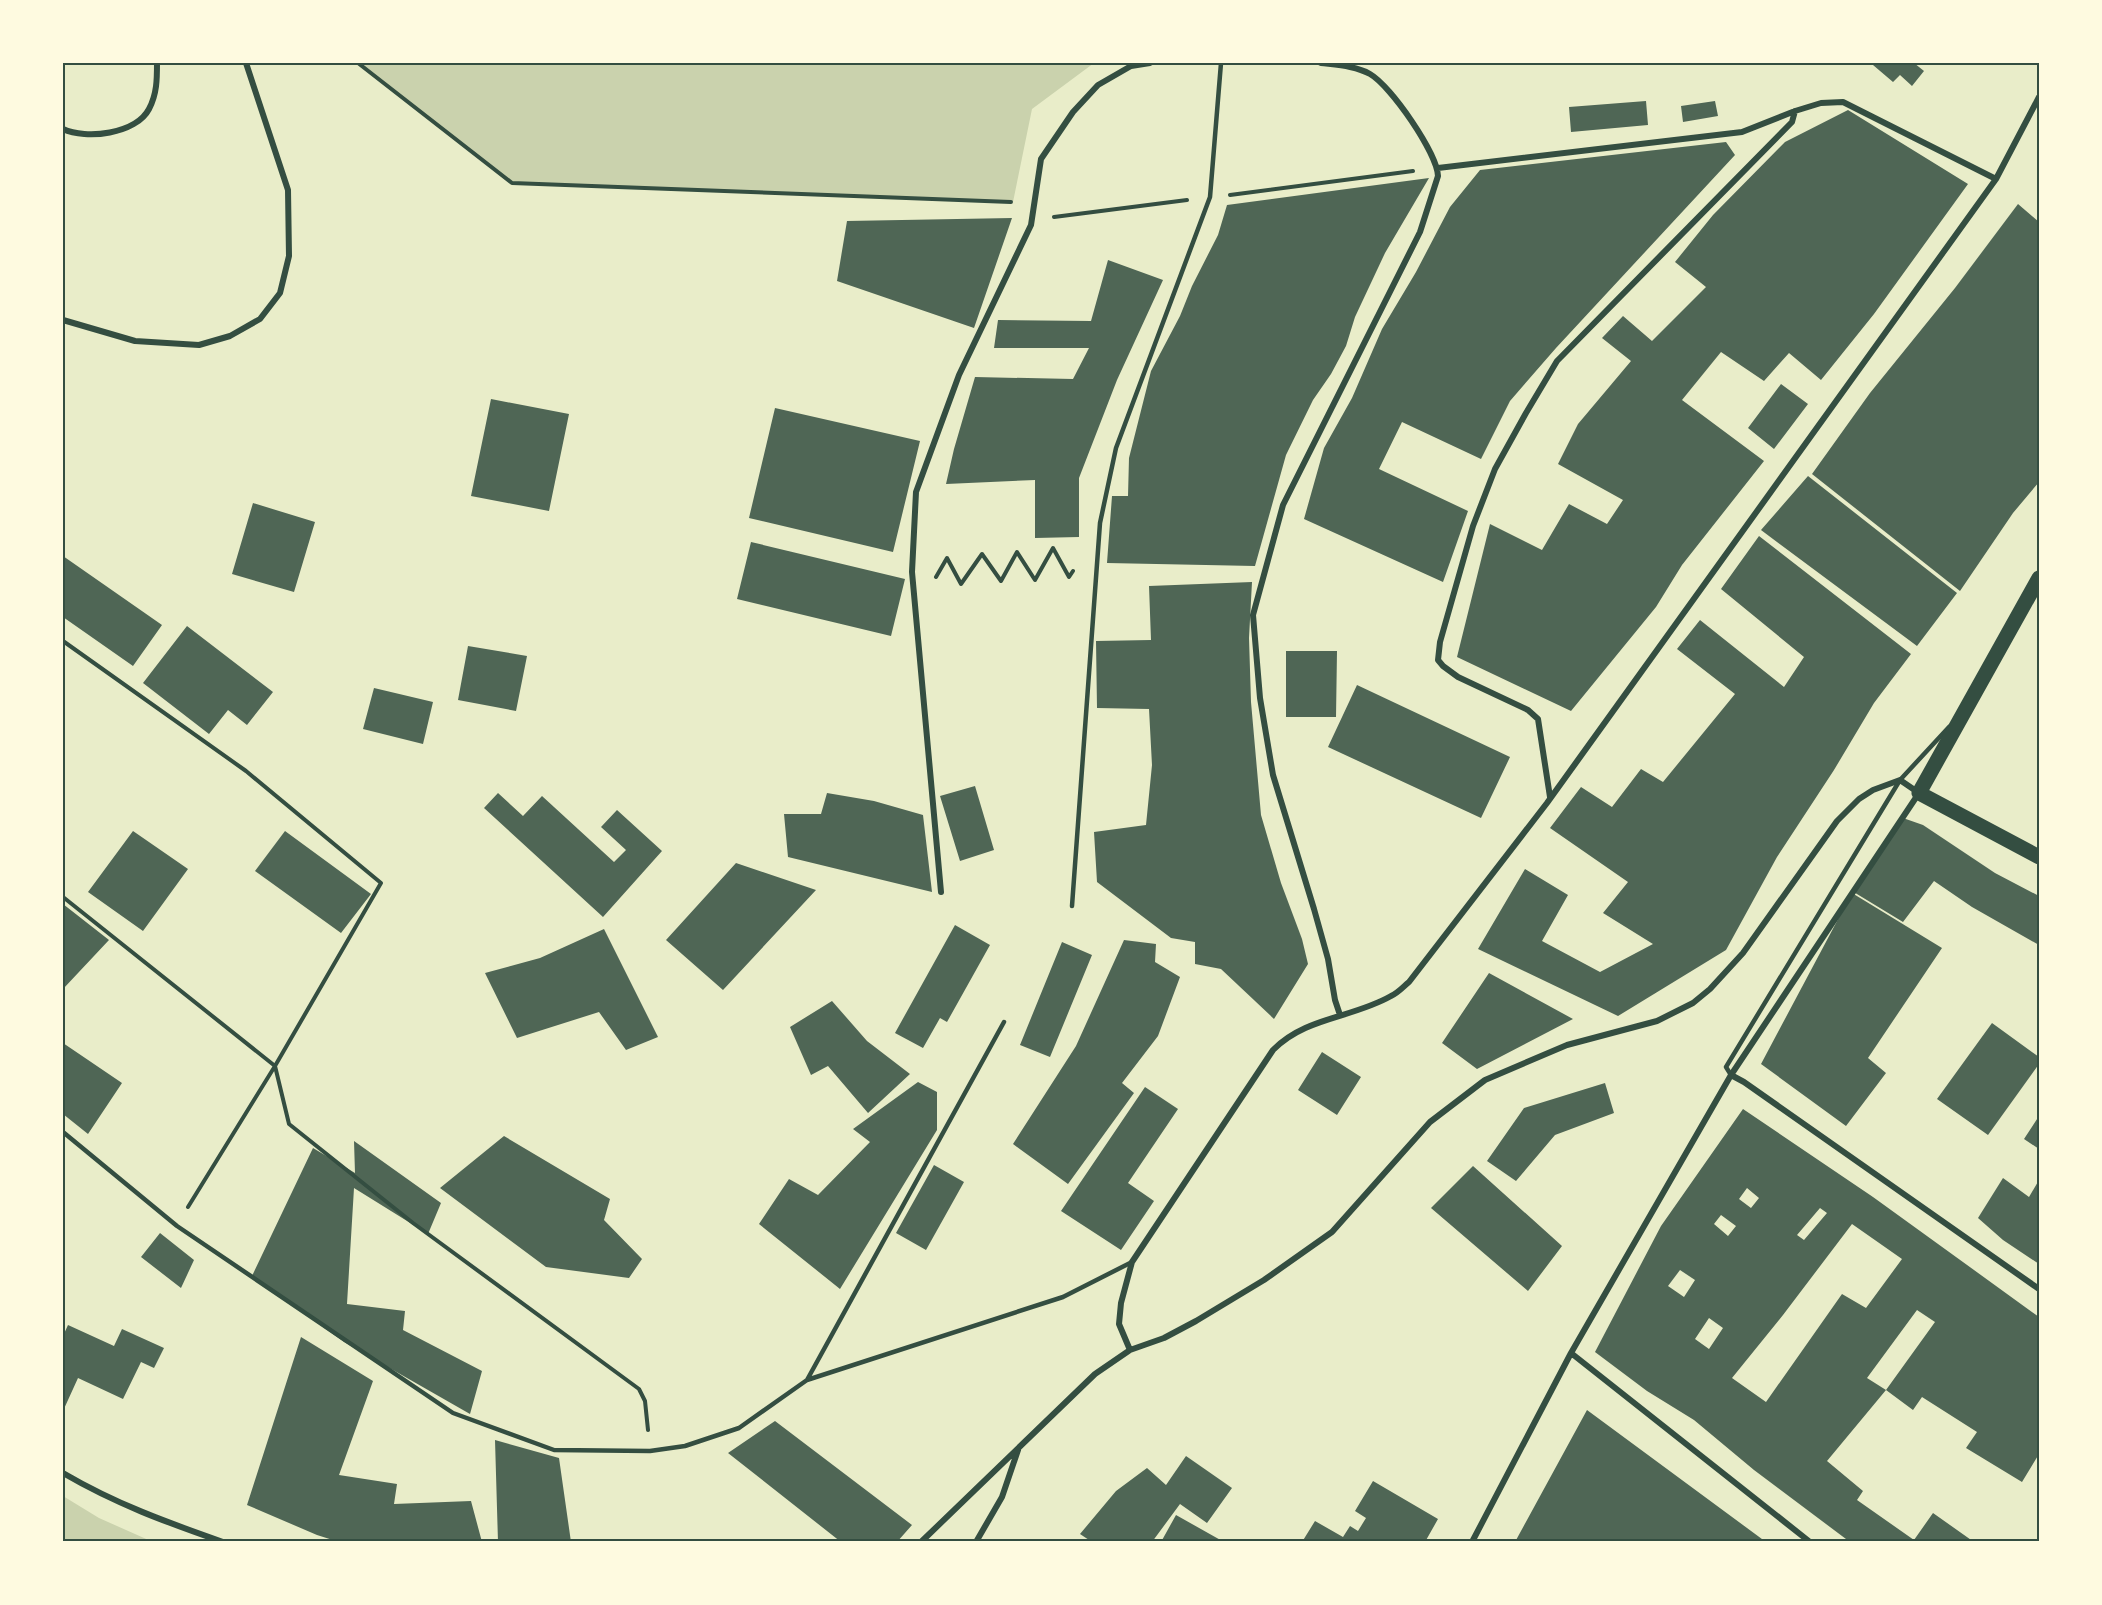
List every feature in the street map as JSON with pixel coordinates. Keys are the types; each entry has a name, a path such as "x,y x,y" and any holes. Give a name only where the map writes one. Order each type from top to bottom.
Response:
{"main road":[{"path":"2039,577 1919,793 2039,856"}],"street":[{"path":"63,129 73,134 102,134 128,127 148,111 157,89 158,63"},
{"path":"63,320 135,341 198,345 230,336 260,319 280,293 289,255 288,189 246,63"},
{"path":"941,892 912,572 916,492 959,375 1030,225 1041,159 1072,112 1098,85 1131,66 1150,63"},
{"path":"1321,63 1345,66 1371,75 1402,107 1438,168 1438,176 1420,232 1284,505 1253,615 1260,698 1273,775 1328,959 1340,1015"},
{"path":"1130,1350 1119,1324 1121,1303 1132,1262 1273,1050 1294,1032 1393,996 1409,982 1550,797 1996,179 2039,97"},
{"path":"1438,168 1742,132 1795,111 1821,104 1843,102 1996,179"},
{"path":"1550,797 1538,719 1528,710 1458,677 1438,660 1438,650 1473,526 1495,469 1557,361 1792,122 1795,111"},
{"path":"921,1542 1095,1374 1130,1350 1164,1338 1196,1321 1264,1280 1332,1232 1430,1122 1485,1080 1567,1045 1657,1021 1693,1003 1710,989 1743,954 1837,821 1859,799 1873,790 1900,780 1919,793 1731,1075 1570,1353 1472,1542"},
{"path":"1731,1075 2039,1289"},
{"path":"1570,1353 1810,1542"},
{"path":"976,1542 1002,1497 1019,1447"},
{"path":"63,1473 100,1495 223,1542"}],"lane":[{"path":"1072,906 1100,523 1116,448 1210,197 1221,63"},
{"path":"1731,1075 1726,1067 1900,780 1959,717 2039,577"},
{"path":"807,1380 1004,1022"},
{"path":"63,1132 177,1226 453,1413 554,1450 650,1452 685,1446 739,1428 807,1380 1063,1297 1132,1262"}],"path":[{"path":"358,63 512,183 1012,202"},
{"path":"935,579 946,558 961,584 982,554 1001,581 1017,552 1035,580 1053,548 1070,577 1074,569"},
{"path":"63,641 246,771 381,884 275,1066 177,1226"},
{"path":"63,897 275,1066 289,1124 413,1223 639,1389 645,1401 650,1452"}],"green space":[{"path":"358,63 1094,63 1032,109 1013,202 512,183"},
{"path":"63,1496 99,1518 153,1542 63,1542"}],"building":[{"path":"1875,63 1914,63 1924,71 1912,86 1900,75 1893,82 1873,65"},
{"path":"1646,101 1648,125 1571,132 1569,107"},
{"path":"1715,101 1718,116 1683,122 1681,106"},
{"path":"1848,110 1968,184 1874,314 1821,380 1789,353 1764,381 1721,352 1682,400 1764,461 1682,565 1656,607 1571,711 1457,657 1490,524 1542,550 1569,504 1607,524 1623,500 1558,464 1578,424 1631,361 1602,338 1623,316 1652,341 1706,287 1675,262 1713,215 1785,142"},
{"path":"1726,142 1735,155 1556,348 1510,401 1481,459 1402,422 1379,469 1468,511 1443,582 1304,519 1324,448 1352,398 1382,329 1416,272 1450,207 1480,170"},
{"path":"1429,178 1385,253 1355,317 1346,346 1331,374 1313,400 1286,455 1255,566 1107,563 1112,496 1128,496 1129,458 1151,371 1218,235 1227,205"},
{"path":"2018,204 2039,222 2039,482 2013,513 1960,591 1812,474 1870,393 1955,288"},
{"path":"1012,218 974,328 837,281 847,221"},
{"path":"1108,260 1163,280 1117,380 1079,478 1079,537 1035,538 1035,480 946,484 954,449 975,377 1073,379 1089,348 994,348 998,320 1091,321"},
{"path":"1781,384 1808,404 1774,449 1748,428"},
{"path":"491,399 569,414 549,511 471,496"},
{"path":"775,408 920,441 893,552 749,518"},
{"path":"1808,476 1957,593 1917,646 1761,530"},
{"path":"253,503 315,522 294,592 232,574"},
{"path":"1759,536 1911,654 1874,703 1834,770 1777,857 1726,950 1618,1016 1478,949 1525,869 1568,895 1542,941 1600,972 1653,944 1603,913 1628,882 1550,828 1581,787 1612,807 1641,769 1663,782 1735,694 1677,649 1700,620 1784,687 1804,657 1721,589"},
{"path":"751,542 905,579 891,636 737,599"},
{"path":"63,556 162,625 133,666 63,617"},
{"path":"1252,582 1249,638 1251,702 1261,815 1308,964 1274,1019 1221,969 1195,964 1195,942 1171,938 1097,882 1094,832 1146,825 1152,765 1149,709 1097,708 1096,641 1151,640 1149,586"},
{"path":"187,626 273,692 247,725 228,710 209,734 143,683"},
{"path":"468,646 527,656 516,711 458,700"},
{"path":"1286,651 1337,651 1336,717 1286,717"},
{"path":"1357,685 1510,757 1481,818 1328,747"},
{"path":"374,688 433,702 423,744 363,729"},
{"path":"975,786 994,850 960,861 940,796"},
{"path":"498,793 523,816 542,796 614,862 626,850 601,827 617,810 662,851 603,917 484,808"},
{"path":"827,793 874,801 923,815 932,892 788,857 784,814 821,814"},
{"path":"1903,818 1923,825 1995,873 2039,896 2039,945 1972,907 1934,881 1903,922 1852,891"},
{"path":"133,831 188,869 143,931 88,892"},
{"path":"285,831 371,894 341,933 255,871"},
{"path":"736,863 816,890 723,990 666,940"},
{"path":"1852,893 1942,948 1868,1058 1886,1073 1846,1126 1761,1064"},
{"path":"63,904 109,940 63,989"},
{"path":"955,925 990,945 947,1022 940,1018 923,1048 895,1033"},
{"path":"604,929 658,1037 626,1050 599,1012 517,1038 485,973 540,958"},
{"path":"1124,940 1156,944 1155,962 1180,977 1158,1036 1122,1083 1134,1093 1068,1184 1013,1144 1076,1046"},
{"path":"1062,942 1092,955 1050,1057 1020,1045"},
{"path":"1489,973 1573,1019 1477,1069 1442,1043"},
{"path":"832,1001 867,1041 910,1074 868,1113 828,1066 811,1075 790,1027"},
{"path":"1992,1023 2039,1057 2039,1064 1988,1135 1937,1099"},
{"path":"63,1043 122,1083 88,1134 63,1114"},
{"path":"1322,1052 1361,1077 1337,1115 1298,1090"},
{"path":"918,1082 937,1092 937,1130 840,1289 759,1224 789,1179 818,1195 870,1142 853,1129"},
{"path":"1605,1083 1614,1113 1555,1135 1516,1181 1487,1161 1524,1108"},
{"path":"1145,1087 1178,1109 1128,1183 1154,1201 1121,1250 1061,1211"},
{"path":"1743,1109 1873,1197 2039,1317 2039,1454 2022,1482 1966,1448 1977,1432 1922,1397 1913,1410 1886,1390 1827,1461 1863,1491 1857,1500 1914,1540 1933,1513 1974,1542 1850,1542 1754,1470 1694,1420 1647,1391 1595,1352 1661,1226","holes":["1747,1188 1759,1198 1751,1208 1739,1199","1820,1208 1827,1213 1804,1240 1797,1235","1721,1215 1736,1226 1728,1236 1714,1224","1852,1224 1902,1259 1866,1308 1842,1294 1766,1402 1732,1378","1680,1270 1695,1280 1684,1297 1668,1286","1917,1310 1935,1322 1886,1390 1867,1378","1709,1318 1723,1328 1709,1349 1695,1339"]},
{"path":"2039,1116 2039,1149 2024,1139"},
{"path":"504,1136 610,1199 604,1220 642,1259 629,1278 546,1267 440,1188"},
{"path":"354,1141 441,1203 428,1234 354,1188 347,1304 405,1311 403,1330 482,1371 470,1414 344,1342 252,1276 313,1148 355,1173"},
{"path":"934,1165 964,1182 926,1250 896,1233"},
{"path":"1473,1166 1562,1246 1528,1291 1431,1208"},
{"path":"2003,1178 2029,1197 2039,1180 2039,1264 2003,1240 1978,1218"},
{"path":"160,1233 194,1260 181,1288 141,1257"},
{"path":"68,1325 114,1346 122,1329 164,1348 154,1368 141,1362 123,1399 78,1378 63,1411 63,1336"},
{"path":"301,1337 373,1381 339,1475 397,1484 394,1504 471,1501 482,1542 339,1542 247,1505"},
{"path":"1587,1410 1766,1542 1515,1542"},
{"path":"775,1421 912,1525 897,1542 841,1542 728,1453"},
{"path":"495,1440 559,1458 571,1542 498,1542"},
{"path":"1186,1456 1232,1488 1207,1523 1180,1504 1152,1542 1092,1542 1080,1534 1116,1491 1147,1468 1166,1485"},
{"path":"1373,1481 1438,1519 1425,1542 1302,1542 1315,1521 1343,1537 1350,1526 1358,1531 1366,1518 1355,1511"},
{"path":"1176,1515 1224,1542 1161,1542"}]}
